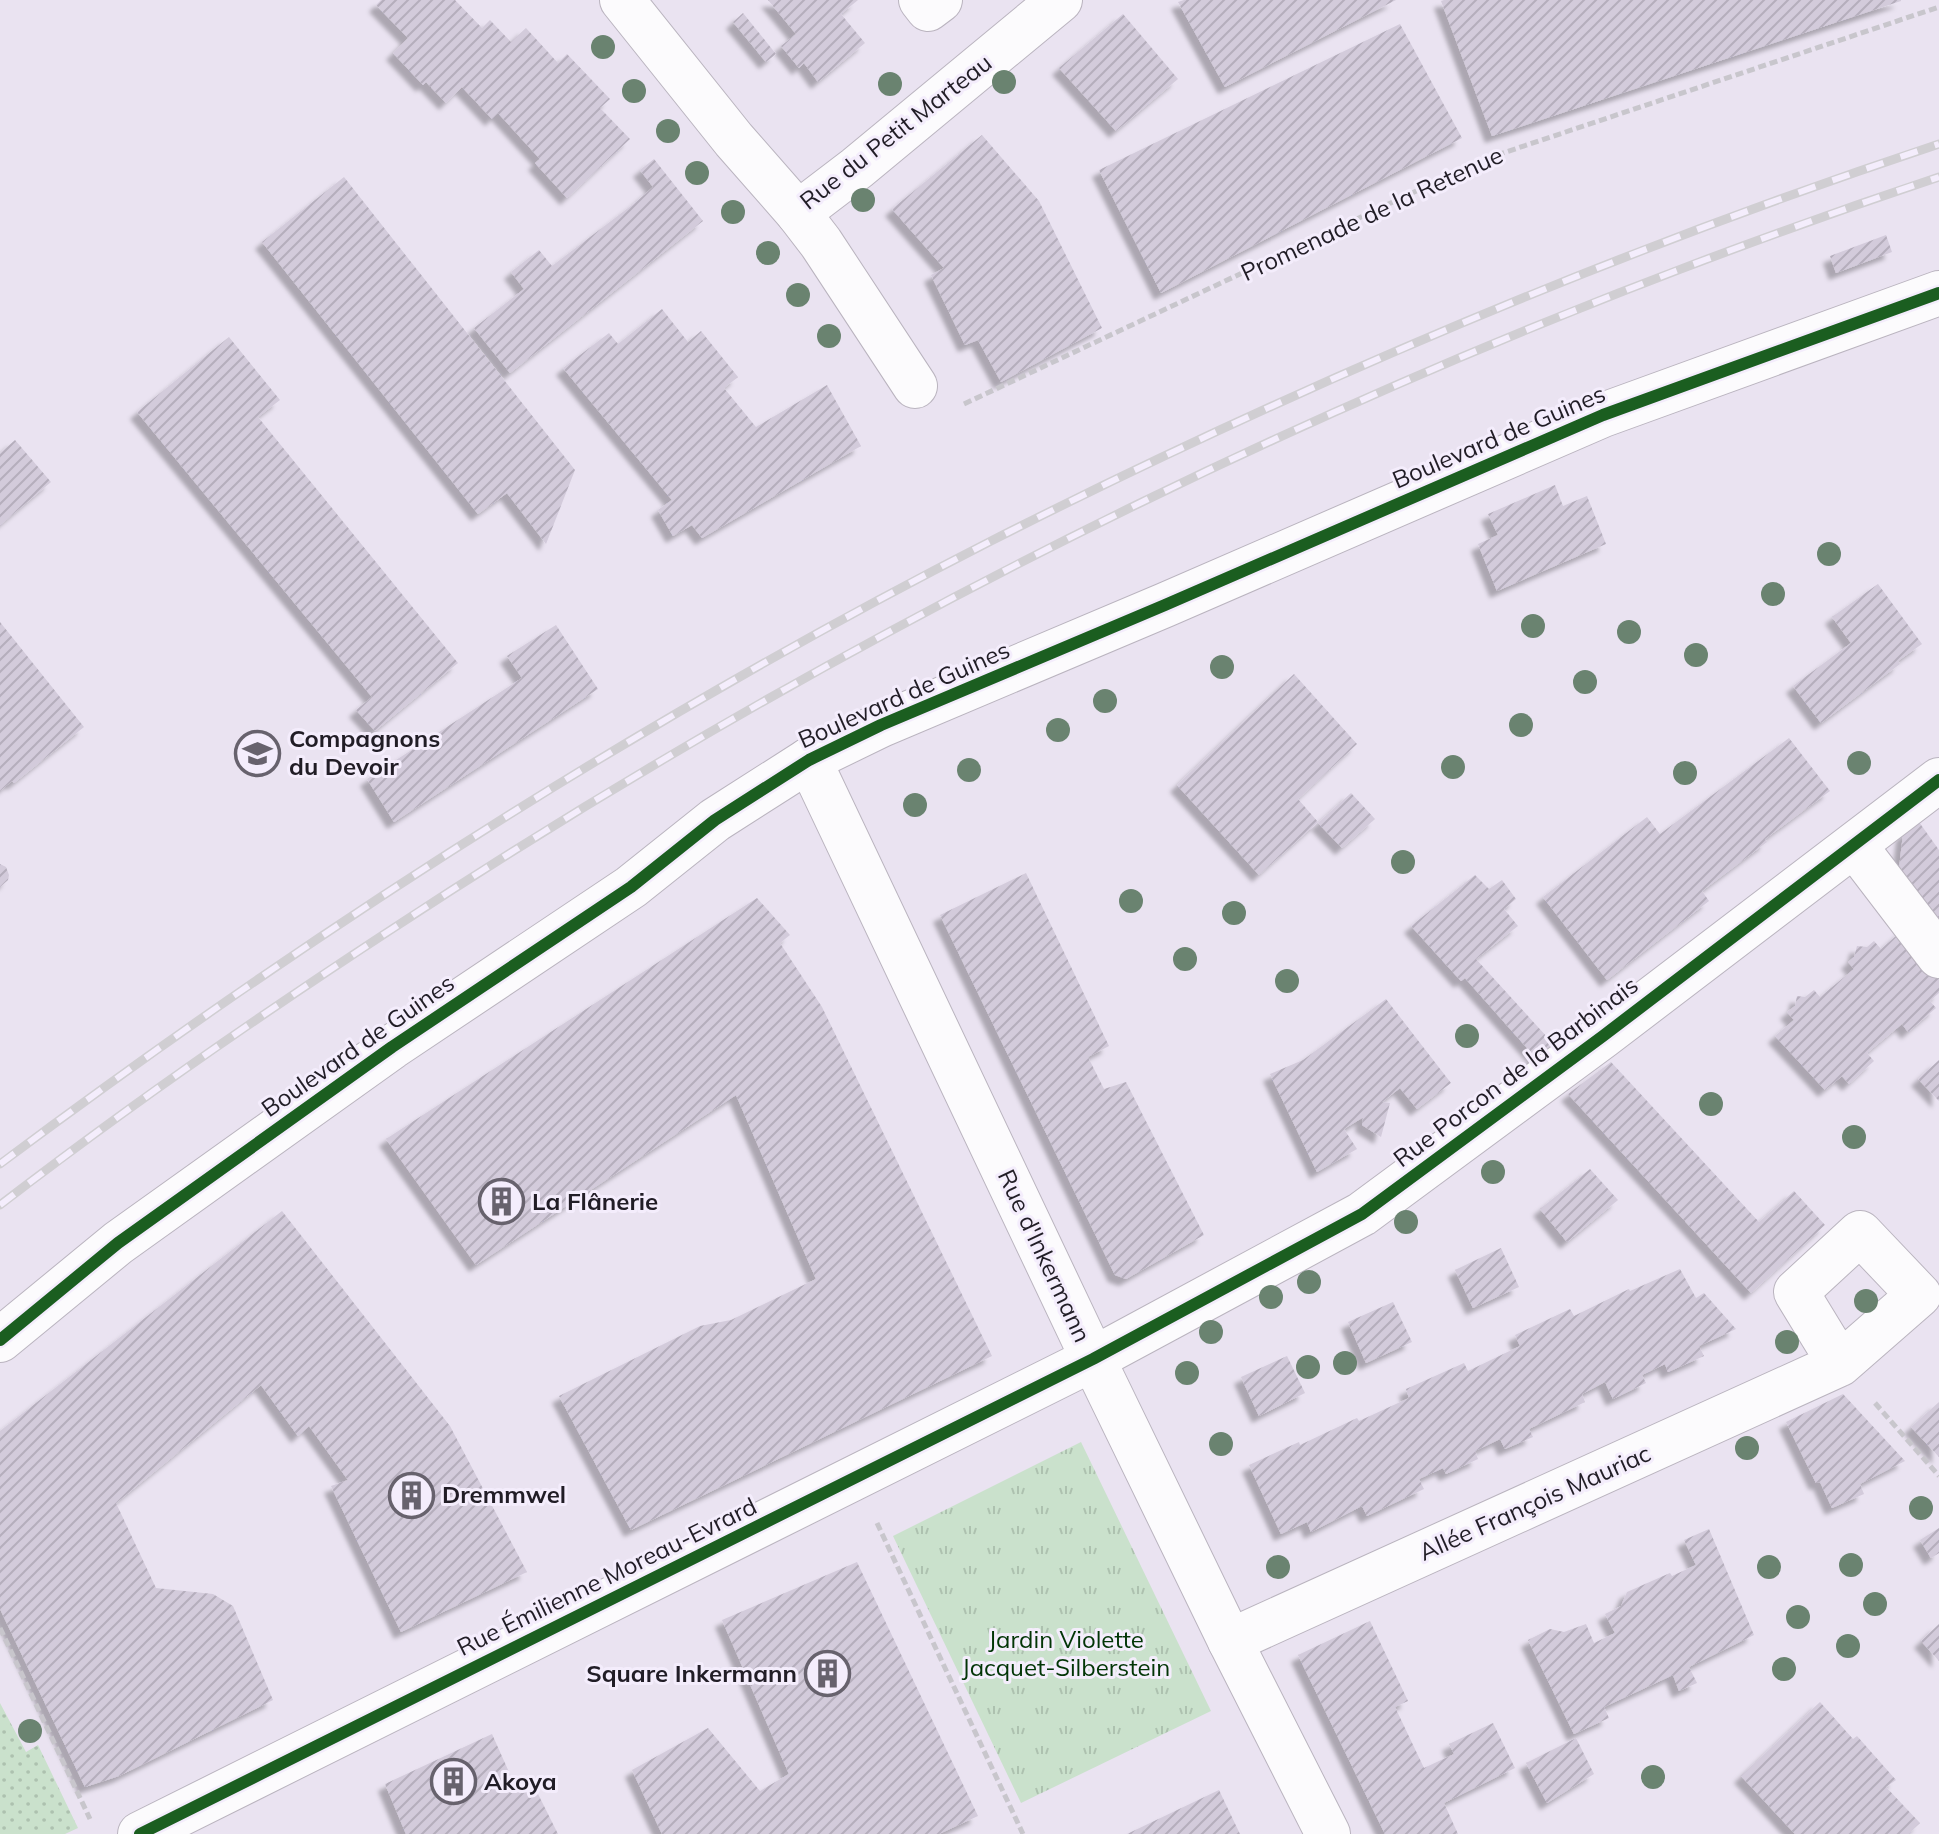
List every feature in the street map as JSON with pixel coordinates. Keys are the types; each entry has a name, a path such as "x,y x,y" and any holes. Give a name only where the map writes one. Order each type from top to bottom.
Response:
{"street":[{"name":"Rue du Petit Marteau","path":"622,0 734,140 798,213 1060,0"},
{"path":"921,0 928,9 940,0"},
{"path":"798,213 915,386"},
{"name":"Boulevard de Guines","path":"0,1340 118,1243 392,1047 631,887 715,820 809,760 881,725 1603,415 1939,293"},
{"name":"Rue d'Inkermann","path":"809,760 1093,1359 1328,1834"},
{"name":"Rue Porcon de la Barbinais","path":"1093,1359 1362,1214 1590,1046 1939,780"},
{"path":"1855,846 1939,956"},
{"name":"Rue Émilienne Moreau-Evrard","path":"140,1834 1093,1359"},
{"name":"Allée François Mauriac","path":"1230,1641 1840,1364"}],"path":[{"path":"1840,1364 1939,1476"},
{"path":"856,1477 1023,1834"},
{"path":"0,1628 91,1820"}],"green space":[{"name":"Jardin Violette Jacquet-Silberstein","path":"1081,1442 1211,1711 1021,1803 893,1536"},
{"path":"0,1703 26,1752 38,1745 78,1828 65,1834 0,1834"}],"building":[{"path":"381,0 455,0 482,28 490,20 511,42 526,28 558,63 567,54 610,99 600,108 630,139 567,198 535,163 540,159 498,113 492,119 462,87 446,103 426,82 423,85 393,53 408,38 376,5"},
{"path":"768,0 858,0 841,14 865,43 818,82 804,63 799,68 781,46 796,34"},
{"path":"1396,0 1225,87 1178,2"},
{"path":"1441,1 1901,1 1492,136"},
{"path":"743,13 776,54 766,62 733,22"},
{"path":"1123,14 1178,79 1116,131 1059,68"},
{"path":"1400,24 1462,138 1161,293 1099,170"},
{"path":"982,135 1039,201 1102,328 1001,382 978,340 965,345 931,275 944,268 892,209"},
{"path":"654,159 703,221 510,373 474,328 524,289 511,272 539,250 552,266 636,202 653,187 640,170"},
{"path":"344,177 575,470 546,544 507,493 478,514 262,242"},
{"path":"1886,235 1892,252 1836,273 1830,256"},
{"path":"662,309 688,342 701,331 738,377 724,388 756,427 827,385 861,446 702,538 692,525 673,536 658,510 672,500 563,368 609,333 618,344"},
{"path":"229,337 280,400 258,417 458,663 375,731 356,710 372,697 137,412"},
{"path":"15,440 51,482 0,525 0,453"},
{"path":"1555,485 1563,506 1587,496 1606,544 1497,591 1478,544 1498,535 1488,514"},
{"path":"1878,584 1922,644 1821,723 1793,686 1851,643 1832,617"},
{"path":"0,622 84,727 0,791"},
{"path":"556,625 598,689 394,822 367,779 522,678 507,656"},
{"path":"1294,674 1357,744 1298,799 1318,822 1259,875 1177,785"},
{"path":"1789,738 1830,791 1702,891 1709,901 1607,980 1543,897 1647,817 1660,834"},
{"path":"1351,793 1375,819 1342,848 1318,823"},
{"path":"1919,822 1939,850 1939,933 1898,877 1903,834"},
{"path":"0,864 6,867 9,875 0,887"},
{"path":"1026,873 1109,1046 1088,1057 1104,1089 1126,1082 1204,1235 1126,1279 1115,1275 940,915"},
{"path":"1475,875 1489,889 1502,880 1516,899 1504,909 1518,926 1476,959 1559,1050 1539,1065 1465,978 1461,981 1411,926"},
{"name":"La Flânerie","path":"757,898 790,935 780,943 822,1007 992,1356 631,1530 559,1396 700,1326 731,1320 816,1279 736,1095 476,1265 386,1139"},
{"path":"1904,929 1939,974 1939,993 1930,1001 1936,1008 1908,1032 1902,1024 1867,1053 1874,1061 1849,1084 1842,1076 1825,1090 1775,1036 1794,1020 1787,1012 1795,1006 1797,996 1805,997 1814,990 1820,997 1854,969 1848,962 1854,957 1857,946 1867,947 1874,941 1881,949"},
{"path":"1386,999 1451,1083 1417,1109 1400,1088 1382,1102 1390,1103 1381,1137 1362,1125 1362,1118 1344,1129 1357,1149 1317,1172 1270,1074 1303,1060"},
{"path":"1939,1060 1939,1101 1918,1079"},
{"path":"1611,1062 1759,1222 1794,1191 1825,1225 1751,1293 1568,1094"},
{"path":"1590,1169 1618,1200 1567,1242 1540,1209"},
{"name":"Dremmwel","path":"282,1211 450,1426 527,1572 401,1632 331,1486 348,1480 309,1426 298,1436 261,1385 116,1503 156,1588 213,1594 233,1606 273,1700 119,1776 85,1787 0,1609 0,1431"},
{"path":"1501,1248 1519,1287 1473,1308 1455,1270"},
{"path":"1680,1269 1696,1298 1704,1293 1736,1329 1699,1346 1704,1356 1668,1372 1665,1364 1642,1375 1646,1383 1613,1399 1605,1382 1582,1394 1585,1402 1529,1429 1533,1437 1505,1449 1500,1439 1475,1451 1478,1459 1446,1474 1443,1468 1419,1479 1424,1489 1367,1516 1362,1506 1311,1532 1307,1522 1281,1534 1249,1465 1409,1398 1406,1389 1464,1363 1468,1371 1520,1346 1515,1335 1570,1309 1574,1316"},
{"path":"1393,1302 1412,1342 1366,1363 1348,1322"},
{"path":"1287,1356 1305,1393 1259,1416 1241,1377"},
{"path":"1843,1394 1905,1461 1860,1484 1864,1494 1832,1508 1786,1422"},
{"path":"1939,1402 1939,1457 1911,1427"},
{"path":"1939,1528 1939,1553 1931,1558 1920,1540"},
{"path":"1709,1529 1754,1635 1689,1667 1697,1683 1679,1691 1673,1675 1604,1707 1609,1718 1574,1734 1528,1640 1550,1629 1564,1632 1586,1624 1594,1643 1615,1633 1605,1614 1621,1606 1627,1592 1696,1565 1684,1540"},
{"name":"Square Inkermann","path":"857,1562 978,1816 939,1834 662,1834 632,1770 708,1728 760,1791 789,1774 722,1620"},
{"path":"1370,1621 1408,1701 1395,1707 1424,1768 1454,1754 1449,1744 1493,1723 1515,1768 1444,1803 1458,1834 1385,1834 1298,1655"},
{"path":"1939,1624 1939,1661 1921,1641"},
{"path":"1820,1702 1853,1739 1857,1736 1896,1780 1886,1787 1920,1823 1908,1834 1795,1834 1741,1776"},
{"name":"Akoya","path":"492,1734 513,1781 538,1794 558,1834 406,1834 385,1784"},
{"path":"1576,1738 1594,1774 1547,1803 1526,1763"},
{"path":"1219,1790 1240,1834 1127,1834"}],"railway":[{"path":"0,1164 238,993 482,832 734,680 991,541 1223,429 1458,325 1697,230 1939,144"},
{"path":"0,1205 192,1064 389,931 571,815 757,705 947,601 1139,503 1335,412 1534,327 1735,249 1939,177"}],"cycle path":[{"path":"0,1340 118,1243 392,1047 631,887 715,820 809,760 881,725 1603,415 1939,293"},
{"path":"140,1834 1093,1359 1362,1214 1603,1036 1939,780"}],"place":[{"name":"Compagnons du Devoir","path":"258,753"},
{"name":"La Flânerie","path":"501,1202"},
{"name":"Dremmwel","path":"411,1495"},
{"name":"Square Inkermann","path":"828,1674"},
{"name":"Akoya","path":"453,1782"}]}
